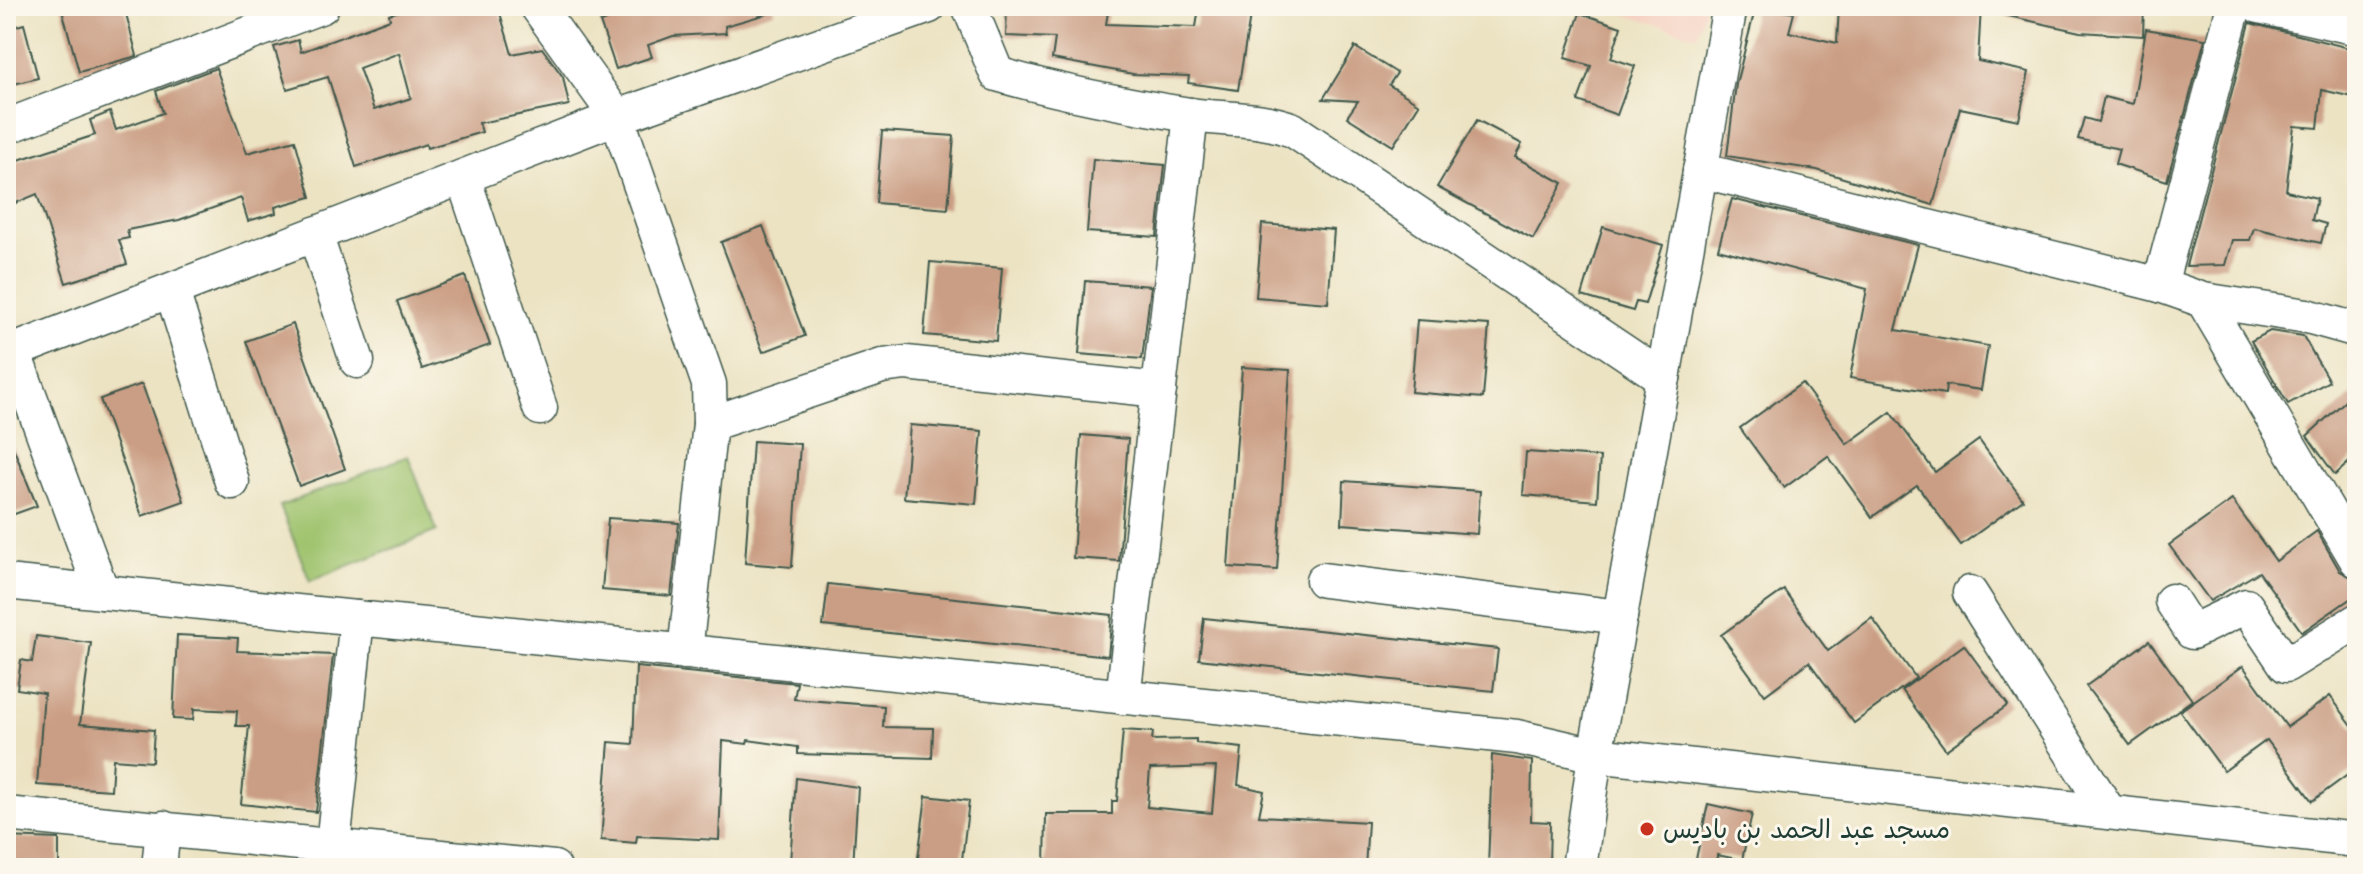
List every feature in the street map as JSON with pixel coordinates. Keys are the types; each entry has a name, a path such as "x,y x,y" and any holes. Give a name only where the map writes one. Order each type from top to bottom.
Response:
{"street":[{"path":"6,127 322,6"},
{"path":"537,6 617,117 709,384 710,424 685,652"},
{"path":"102,592 10,353 617,117 929,6"},
{"path":"969,6 997,74 1191,115 1269,121 1293,130 1663,378"},
{"path":"1579,868 1595,755 1730,6"},
{"path":"2160,285 2234,6"},
{"path":"2259,6 2357,28"},
{"path":"1123,697 1191,115"},
{"path":"1700,170 2160,285 2203,300 2307,316 2357,330"},
{"path":"463,177 540,408"},
{"path":"315,234 357,361"},
{"path":"172,291 232,482"},
{"path":"2203,300 2357,560"},
{"path":"710,424 882,366 906,363 1159,390"},
{"path":"1323,580 1620,617"},
{"path":"6,582 1517,737 1595,755 2357,840"},
{"path":"1970,593 2109,812"},
{"path":"2172,601 2192,632 2246,606 2286,665 2357,621"},
{"path":"333,845 357,618"},
{"path":"6,814 554,868"},
{"path":"159,868 163,828"}],"shaded area":[{"path":"1595,6 1706,6 1697,36"}],"green space":[{"path":"408,456 437,531 310,581 280,506"}],"building":[{"path":"61,6 124,6 137,56 79,72"},
{"path":"419,6 498,6 512,54 542,48 563,77 569,105 479,123 482,132 427,148 426,144 356,167 328,77 287,89 274,47 298,40 301,52 390,19 389,14","holes":["399,53 411,98 374,110 359,68"]},
{"path":"647,6 773,6 774,12 725,26 726,33 673,36 648,45 652,57 616,69 600,22"},
{"path":"1007,6 1109,6 1106,24 1196,27 1199,8 1250,16 1238,90 1188,83 1189,76 1133,74 1052,59 1055,38 1006,36"},
{"path":"1756,6 1794,13 1789,32 1837,43 1839,6 1981,6 1978,61 2029,72 2019,120 1960,108 1933,205 1817,170 1727,156 1736,84"},
{"path":"2005,6 2144,6 2143,36 2080,32 2004,15"},
{"path":"1580,13 1621,27 1611,58 1635,66 1617,115 1578,101 1591,66 1565,58"},
{"path":"2250,23 2357,50 2357,98 2322,90 2318,128 2294,126 2286,191 2317,198 2312,220 2326,224 2321,243 2254,228 2250,240 2232,240 2225,265 2186,266"},
{"path":"24,24 38,78 6,86 6,29"},
{"path":"2146,29 2205,39 2167,181 2115,164 2119,149 2078,139 2084,118 2098,122 2104,97 2133,104"},
{"path":"1355,47 1397,73 1389,85 1419,104 1393,146 1347,117 1358,101 1323,99"},
{"path":"216,68 247,153 295,140 311,197 275,207 276,213 248,221 241,198 179,220 127,230 129,238 119,240 127,264 66,283 37,194 6,207 6,164 95,135 90,120 110,112 116,130 163,113 156,91"},
{"path":"1477,120 1522,144 1515,157 1563,183 1533,239 1437,187"},
{"path":"882,131 954,136 948,209 876,203"},
{"path":"1093,159 1165,165 1157,237 1087,232"},
{"path":"1732,199 1918,245 1896,330 1988,346 1981,390 1946,385 1945,394 1850,378 1867,289 1718,249"},
{"path":"1262,224 1334,230 1328,303 1256,297"},
{"path":"763,226 805,336 763,352 721,242"},
{"path":"1603,227 1663,245 1645,304 1636,302 1633,311 1582,296"},
{"path":"930,262 1002,268 996,341 924,335"},
{"path":"465,276 490,345 422,369 397,301"},
{"path":"1085,281 1151,286 1142,359 1079,354"},
{"path":"1417,320 1489,325 1483,398 1411,392"},
{"path":"293,324 345,469 299,486 246,341"},
{"path":"2270,331 2303,336 2329,381 2288,404 2251,341"},
{"path":"1242,367 1290,370 1277,570 1228,567"},
{"path":"1802,383 1847,444 1891,412 1935,472 1979,440 2023,500 1961,545 1917,485 1872,517 1828,456 1784,488 1740,428"},
{"path":"142,384 184,501 142,516 100,399"},
{"path":"2357,390 2357,455 2335,475 2307,436"},
{"path":"910,425 982,431 976,504 904,498"},
{"path":"6,430 37,506 6,517"},
{"path":"1081,435 1128,439 1119,561 1073,558"},
{"path":"753,441 800,444 792,567 745,563"},
{"path":"1526,452 1600,457 1597,501 1523,495"},
{"path":"1344,481 1480,491 1477,534 1342,524"},
{"path":"2232,500 2276,561 2317,531 2340,571 2357,580 2357,594 2302,632 2259,572 2210,601 2169,545"},
{"path":"608,518 679,523 671,596 602,590"},
{"path":"828,584 1112,615 1108,656 823,626"},
{"path":"1784,590 1828,651 1872,618 1916,678 1854,723 1809,662 1765,695 1721,635"},
{"path":"1204,618 1498,649 1493,691 1199,659"},
{"path":"177,635 238,638 237,651 333,655 316,812 241,804 249,726 236,726 237,711 194,709 193,720 173,719"},
{"path":"36,636 91,643 80,724 154,730 152,762 113,759 111,790 37,785 44,693 17,689 21,660 32,662"},
{"path":"2149,641 2192,700 2130,745 2086,686"},
{"path":"1964,645 2008,705 1946,750 1902,690"},
{"path":"2243,666 2287,727 2330,696 2357,732 2357,768 2312,801 2267,740 2224,771 2180,711"},
{"path":"636,667 797,683 794,699 884,706 883,727 933,728 932,758 798,754 798,747 748,740 747,744 723,741 719,840 637,836 636,843 601,840 609,742 633,744"},
{"path":"1123,730 1153,732 1152,740 1196,739 1196,743 1242,748 1238,785 1264,791 1259,816 1368,822 1365,868 1045,868 1046,814 1112,814 1112,801 1117,801","holes":["1216,767 1212,813 1147,807 1150,769"]},
{"path":"1492,755 1532,761 1531,821 1550,822 1549,868 1488,868"},
{"path":"796,778 858,787 853,866 790,862"},
{"path":"926,796 969,801 961,868 917,866"},
{"path":"1708,804 1752,814 1742,860 1717,855 1716,868 1694,868"},
{"path":"6,837 59,839 59,868 6,868"}],"place":[{"name":"مسجد عبد الحمد بن باديس","path":"1647,829"}]}
